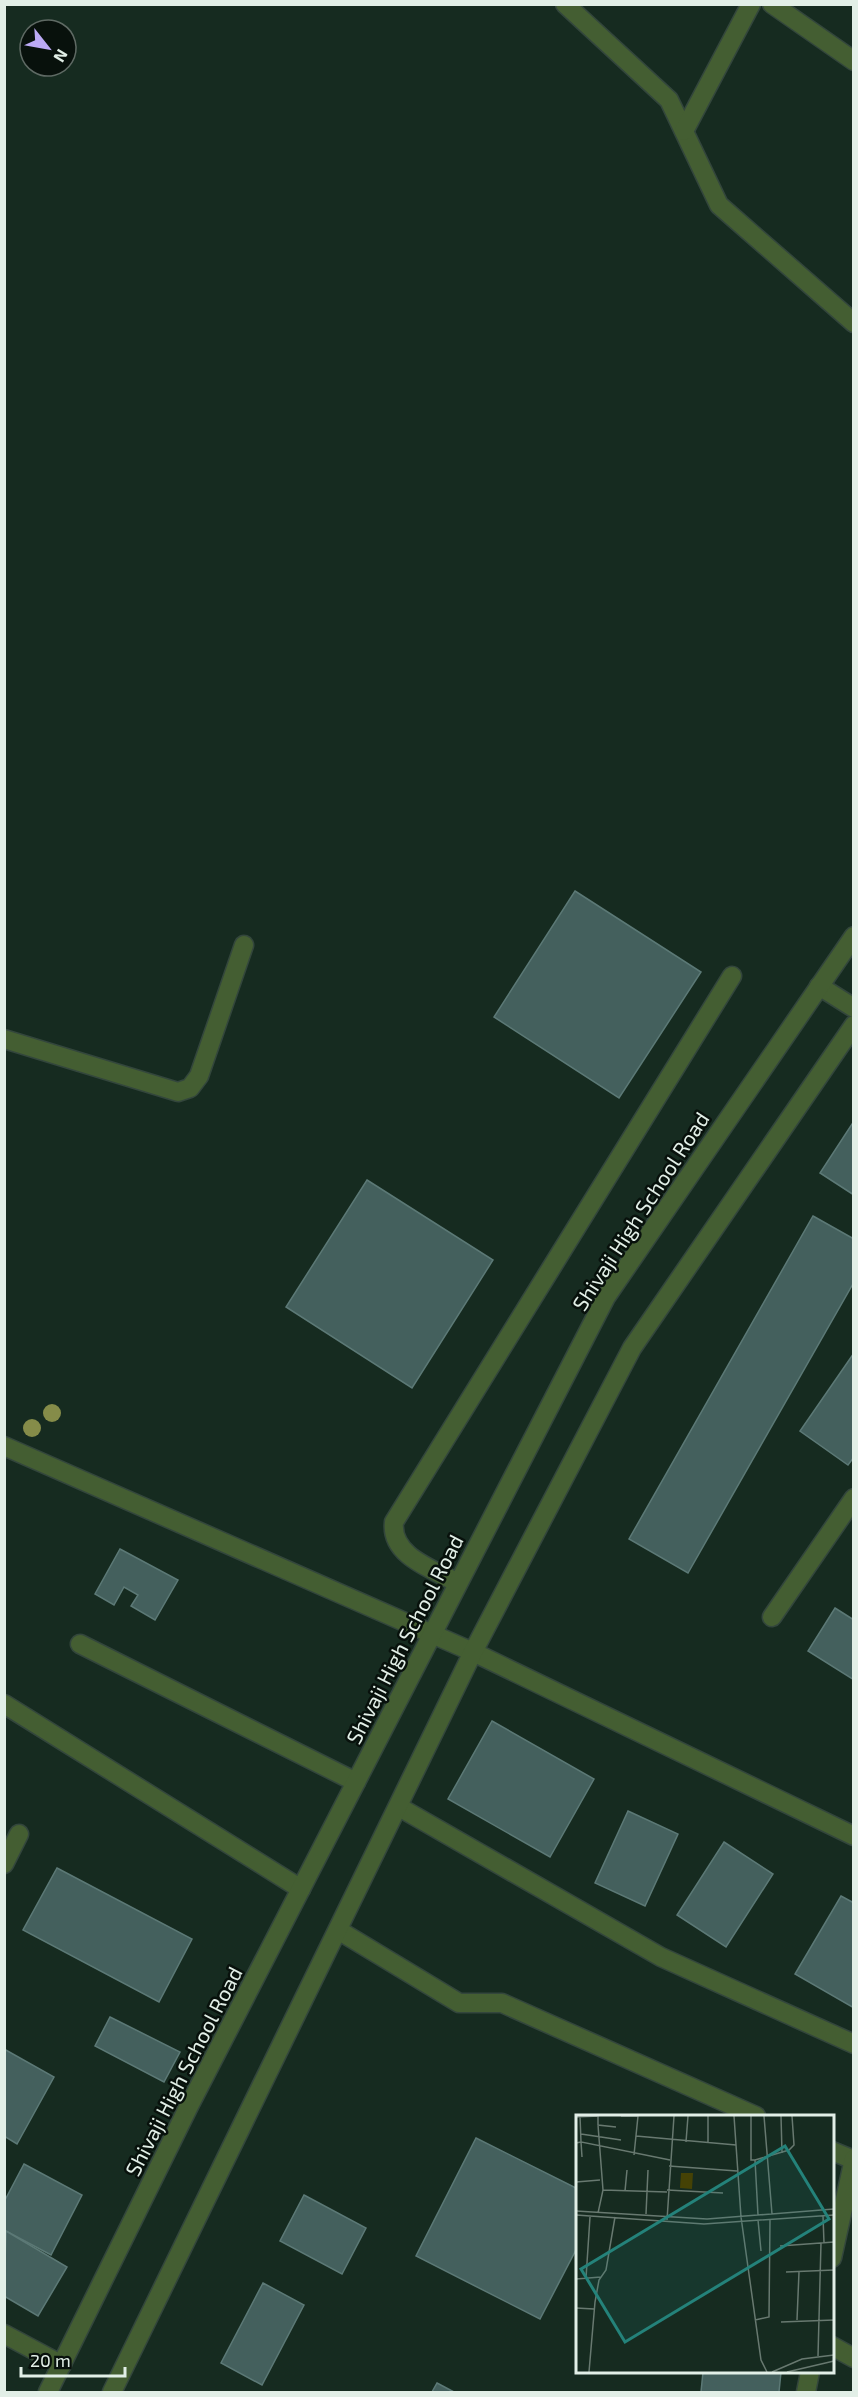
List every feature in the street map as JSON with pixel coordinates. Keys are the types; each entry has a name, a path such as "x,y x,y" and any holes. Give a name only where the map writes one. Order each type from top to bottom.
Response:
{"street":[{"path":"565,4 669,100 719,205 854,323"},
{"path":"684,131 751,4"},
{"path":"772,4 854,62"},
{"name":"Shivaji High School Road","path":"48,2392 189,2106 606,1297 854,936"},
{"path":"4,1039 178,1092 190,1088 198,1076 244,945"},
{"path":"458,1583 412,1557 398,1545 393,1534 394,1522 732,976"},
{"path":"819,986 854,1008"},
{"path":"112,2392 473,1652 632,1348 854,1025"},
{"path":"4,1446 473,1652 854,1836"},
{"path":"772,1617 854,1498"},
{"path":"80,1644 356,1782"},
{"path":"4,1704 301,1889"},
{"path":"399,1807 661,1957 854,2044"},
{"path":"4,1864 19,1834"},
{"path":"339,1930 459,2003 502,2003 754,2115"},
{"path":"834,2152 853,2160 834,2249"},
{"path":"4,2334 62,2365"},
{"path":"834,2347 854,2358"},
{"path":"806,2392 810,2373"}],"building":[{"path":"575,891 701,972 619,1098 494,1017"},
{"path":"854,1121 854,1195 820,1173"},
{"path":"367,1180 493,1260 412,1388 286,1307"},
{"path":"813,1216 854,1239 854,1282 688,1573 629,1539"},
{"path":"854,1353 854,1457 848,1465 800,1431"},
{"path":"120,1549 178,1580 155,1620 131,1606 138,1595 124,1587 114,1605 95,1594"},
{"path":"835,1608 854,1620 854,1680 808,1651"},
{"path":"492,1721 594,1779 550,1857 448,1799"},
{"path":"628,1811 678,1834 645,1906 595,1883"},
{"path":"724,1842 773,1874 726,1947 677,1915"},
{"path":"57,1868 192,1939 159,2002 23,1930"},
{"path":"841,1896 854,1903 854,2008 795,1974"},
{"path":"110,2017 180,2052 164,2082 95,2046"},
{"path":"4,2049 54,2077 17,2144 4,2136"},
{"path":"476,2138 576,2188 576,2250 540,2319 416,2256"},
{"path":"24,2164 82,2195 51,2255 4,2230 4,2202"},
{"path":"304,2195 366,2228 342,2274 280,2241"},
{"path":"6,2231 67,2267 38,2316 4,2296"},
{"path":"263,2283 304,2305 262,2385 221,2363"},
{"path":"703,2373 781,2373 779,2392 701,2392"},
{"path":"437,2383 454,2392 432,2392"}]}
